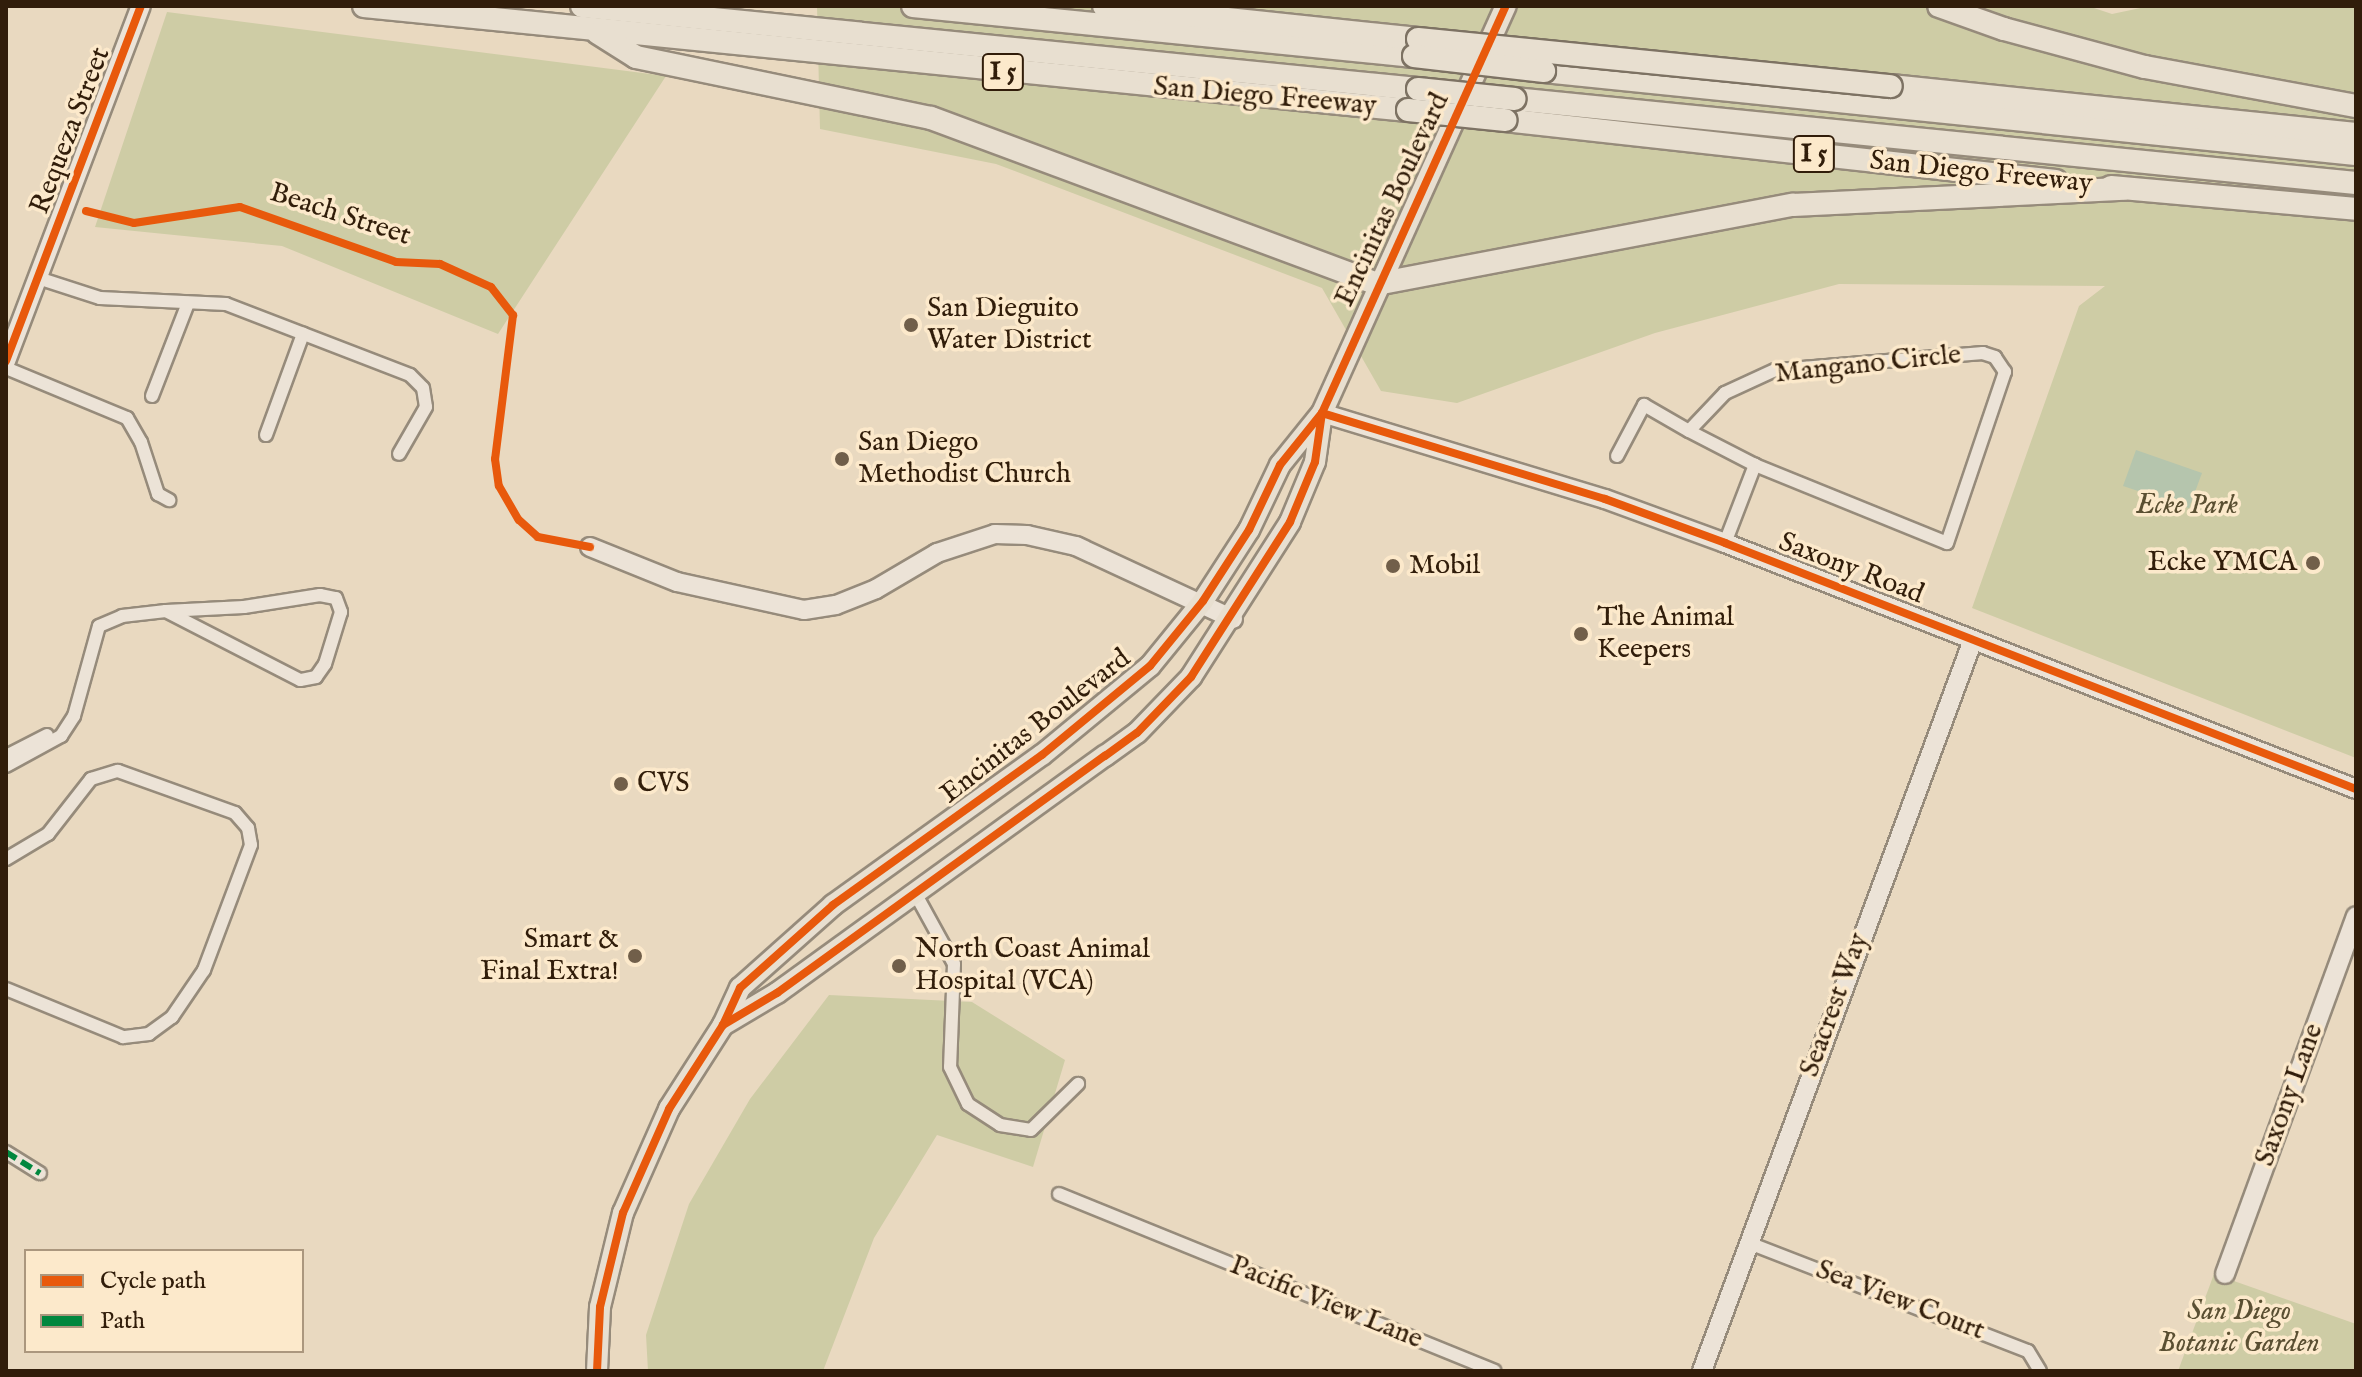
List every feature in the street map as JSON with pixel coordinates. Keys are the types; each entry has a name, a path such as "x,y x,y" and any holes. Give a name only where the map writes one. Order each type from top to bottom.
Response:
{"highway":[{"name":"San Diego Freeway","path":"364,6 598,33 1505,120 2124,189 2356,209"},
{"path":"582,6 2356,183"},
{"path":"913,6 1891,86 2356,134"},
{"path":"1104,6 1416,47 1544,71 2356,154"},
{"path":"1939,6 2004,29 2145,67 2356,106"},
{"path":"598,33 636,57 931,118 1377,284 1793,205 2124,189"}],"main road":[{"name":"Encinitas Boulevard","path":"723,1025 777,993 1137,733 1191,677 1233,619 1290,522 1315,462 1322,413 1377,284 1506,6"},
{"name":"Encinitas Boulevard","path":"597,1371 600,1307 623,1213 669,1109 723,1025 740,988 784,944 1100,710 1150,666 1203,601 1249,530 1280,465 1322,413"}],"street":[{"name":"Requeza Street","path":"6,361 141,6"},
{"path":"38,278 100,298 226,304 410,375 423,388 426,407 399,454"},
{"path":"152,396 188,303"},
{"path":"266,435 303,334"},
{"name":"Mangano Circle","path":"1617,456 1644,405 1689,431 1755,465 1947,543 2005,372 1995,357 1983,353 1775,370 1725,393 1689,431"},
{"path":"6,368 127,418 141,442 158,494 169,500"},
{"name":"Saxony Road","path":"1322,413 1605,499 2356,789"},
{"path":"1725,543 1755,465"},
{"path":"590,547 677,582 804,610 836,605 876,589 937,553 995,534 1027,535 1076,546 1203,601 1233,619"},
{"path":"6,766 61,736 68,725 99,626 122,616 166,611 244,607 320,595 336,598 341,612 325,664 316,677 300,680 166,611"},
{"name":"Seacrest Way","path":"1702,1371 1973,640"},
{"path":"6,756 68,725"},
{"path":"6,859 48,834 91,779 118,771 235,813 248,828 251,845 204,970 172,1017 149,1034 123,1037 6,989"},
{"path":"915,893 954,964 950,1067 968,1104 1000,1125 1031,1130 1078,1084"},
{"name":"Saxony Lane","path":"2225,1274 2356,916"},
{"path":"6,1152 40,1173"},
{"name":"Pacific View Lane","path":"1059,1194 1494,1371"},
{"name":"Sea View Court","path":"1749,1243 2028,1351 2040,1371"}],"green space":[{"name":"Ecke Park","path":"817,6 2088,6 2112,14 2150,6 2356,6 2356,758 1972,608 2079,306 2105,286 1839,284 1655,333 1457,403 1381,391 1322,288 996,164 820,129"},
{"path":"167,12 666,76 498,334 282,246 95,227"},
{"path":"829,995 972,1002 1065,1060 1033,1167 937,1135 874,1238 823,1371 648,1371 646,1335 689,1204 750,1099"},
{"name":"San Diego Botanic Garden","path":"2214,1274 2356,1324 2356,1371 2178,1371"}],"shaded area":[{"path":"2136,450 2202,473 2189,508 2123,486"}],"marked path":[{"path":"6,1152 40,1173"}],"cycle path":[{"path":"6,361 141,6"},
{"path":"723,1025 777,993 1137,733 1191,677 1290,522 1315,462 1322,413 1506,6"},
{"name":"Beach Street","path":"86,211 134,223 240,207 396,262 440,264 491,287 513,315 495,459 499,486 519,520 538,537 590,547"},
{"path":"1322,413 1605,499 2356,789"},
{"path":"597,1371 600,1307 623,1213 669,1109 723,1025 740,988 833,905 1042,755 1150,666 1203,601 1249,530 1280,465 1322,413"}],"place":[{"name":"San Dieguito Water District","path":"911,325"},
{"name":"San Diego Methodist Church","path":"842,459"},
{"name":"Ecke YMCA","path":"2313,563"},
{"name":"Mobil","path":"1393,566"},
{"name":"The Animal Keepers","path":"1581,634"},
{"name":"CVS","path":"621,784"},
{"name":"Smart & Final Extra!","path":"635,956"},
{"name":"North Coast Animal Hospital (VCA)","path":"899,966"}]}
